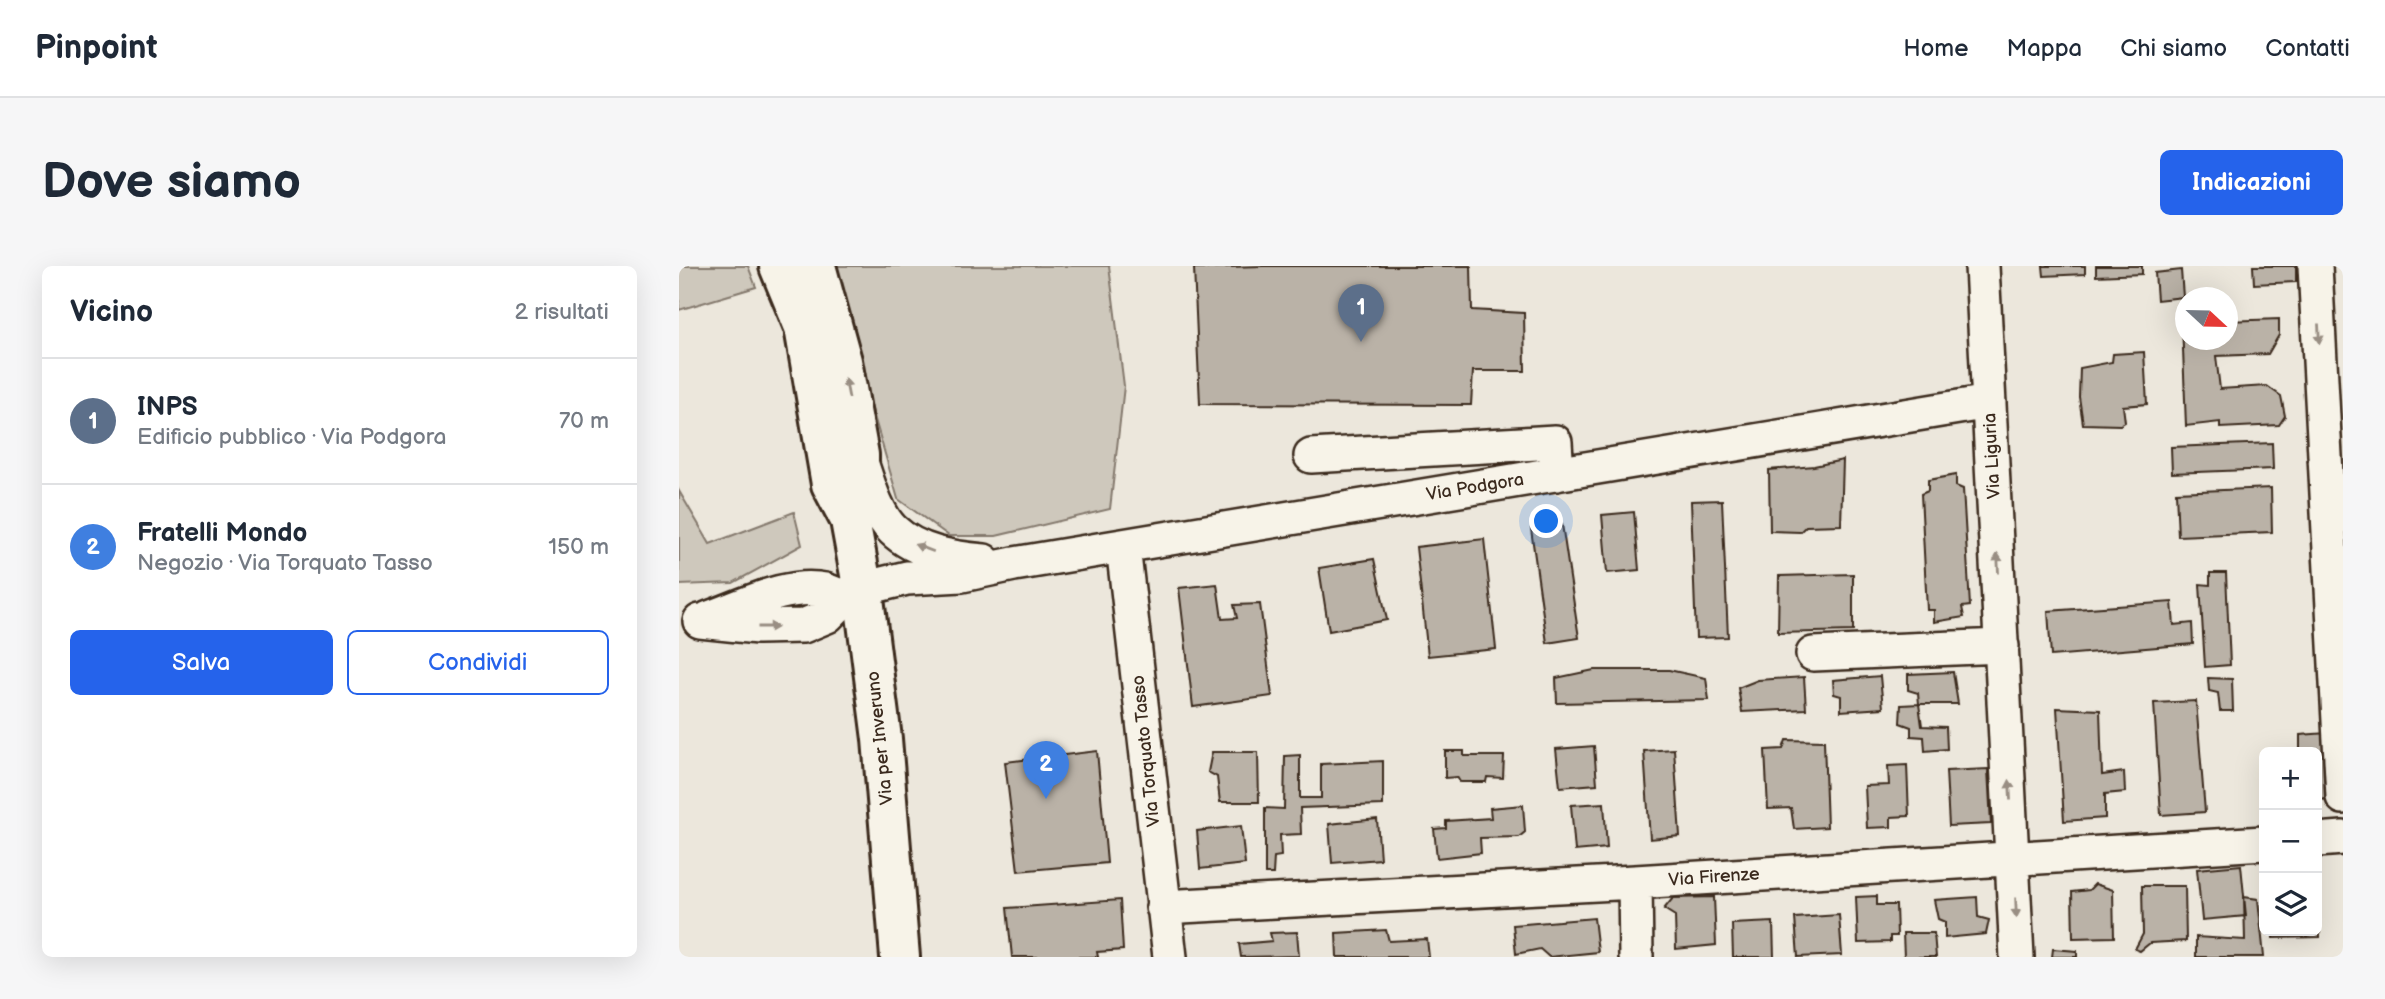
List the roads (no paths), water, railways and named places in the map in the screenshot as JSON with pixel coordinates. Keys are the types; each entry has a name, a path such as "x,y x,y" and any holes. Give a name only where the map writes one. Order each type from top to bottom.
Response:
{"main road":[{"name":"Via per Inveruno","path":"779,266 804,327 831,484 851,520 858,593 882,739 900,957"},
{"name":"Via per Inveruno","path":"816,266 842,361 859,455 859,500 851,520"}],"street":[{"name":"Via Liguria","path":"1982,266 2017,957"},
{"path":"2315,266 2343,797"},
{"name":"Via Podgora","path":"689,623 775,594 800,589 858,593 907,578 962,575 1014,564 1989,402"},
{"path":"1311,456 1555,443 1557,474"},
{"path":"859,455 873,498 892,529 919,548 961,558 1014,564"},
{"name":"Via Torquato Tasso","path":"1123,546 1170,957"},
{"path":"1813,654 2002,646"},
{"path":"2322,840 2343,838"},
{"name":"Via Firenze","path":"1163,907 1635,882 2259,843"},
{"path":"1635,882 1636,957"}],"place":[{"name":"INPS","path":"1361,342"},
{"name":"Fratelli Mondo","path":"1046,799"}]}
